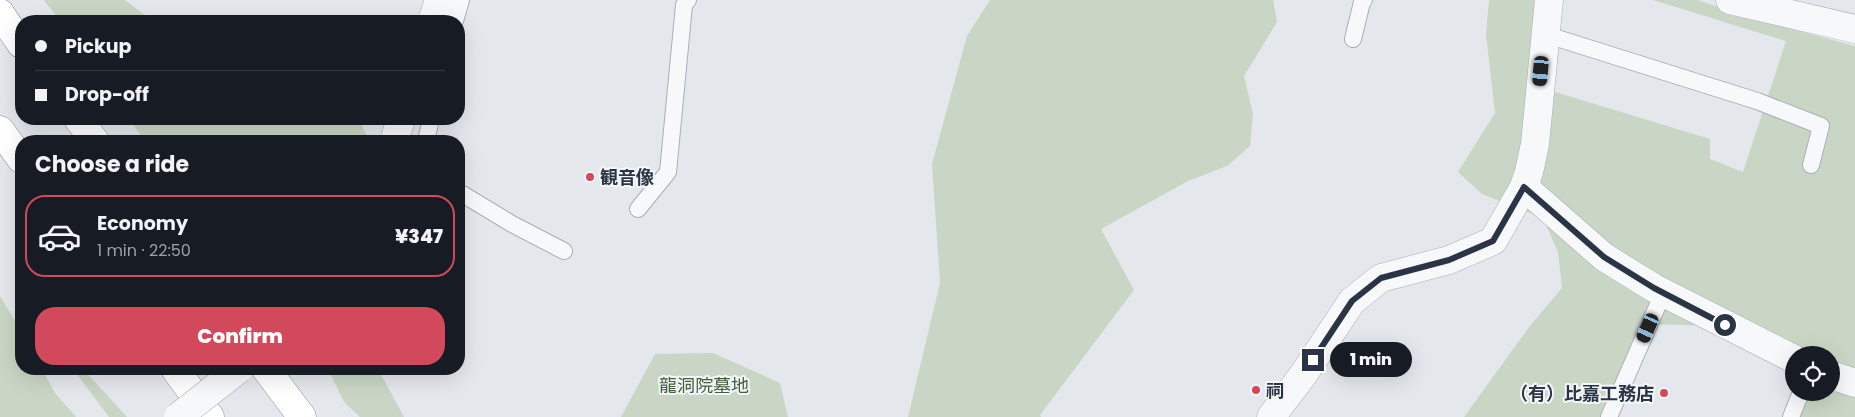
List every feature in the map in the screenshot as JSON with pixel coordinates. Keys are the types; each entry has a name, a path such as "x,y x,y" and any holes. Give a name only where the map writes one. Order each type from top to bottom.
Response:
{"highway":[{"path":"0,13 15,34"},
{"path":"83,125 90,135"},
{"path":"0,130 15,151"},
{"path":"179,375 210,417"},
{"path":"270,375 302,417"}],"street":[{"path":"434,15 439,0"},
{"path":"1271,417 1303,375 1352,301 1381,278 1449,260 1493,241 1524,187 1530,172 1535,144 1544,34 1549,0"},
{"path":"1730,0 1855,28"},
{"path":"1524,187 1604,257 1663,293 1785,354"},
{"path":"178,417 231,375"},
{"path":"1840,378 1855,383"}],"lane":[{"path":"458,15 462,0"},
{"path":"638,209 668,172 684,5 688,0"},
{"path":"1353,39 1364,0"},
{"path":"1544,34 1757,101 1821,126 1811,165"},
{"path":"465,196 512,224 564,251"},
{"path":"1609,417 1663,293"},
{"path":"1790,417 1798,401"}],"green space":[{"path":"44,0 125,0 145,15 55,15"},
{"path":"990,0 1273,0 1277,22 1244,76 1253,114 1250,146 1227,166 1188,181 1101,229 1134,290 1040,415 1041,417 908,417 940,283 932,164 967,36"},
{"path":"1489,0 1558,0 1552,91 1710,139 1710,159 1743,172 1786,41 1653,0 1697,0 1769,23 1855,46 1855,417 1785,417 1792,401 1840,401 1840,346 1785,346 1785,351 1721,326 1644,324 1604,417 1464,417 1529,327 1562,288 1558,252 1543,218 1482,194 1458,172 1495,113 1486,34"},
{"path":"133,125 362,125 366,135 141,135"},
{"path":"0,296 15,321 15,375 45,375 55,393 76,417 0,417"},
{"name":"龍洞院墓地","path":"713,353 780,383 788,417 621,417 655,354"},
{"path":"78,375 88,375 127,417 109,417"},
{"path":"331,375 381,375 404,417 360,417 344,402"}],"place":[{"name":"観音像","path":"590,177"},
{"name":"祠","path":"1256,390"},
{"name":"（有）比嘉工務店","path":"1664,393"}],"route":[{"path":"1313,360 1352,301 1381,278 1449,260 1493,241 1524,187 1604,257 1654,288 1725,325"}]}
